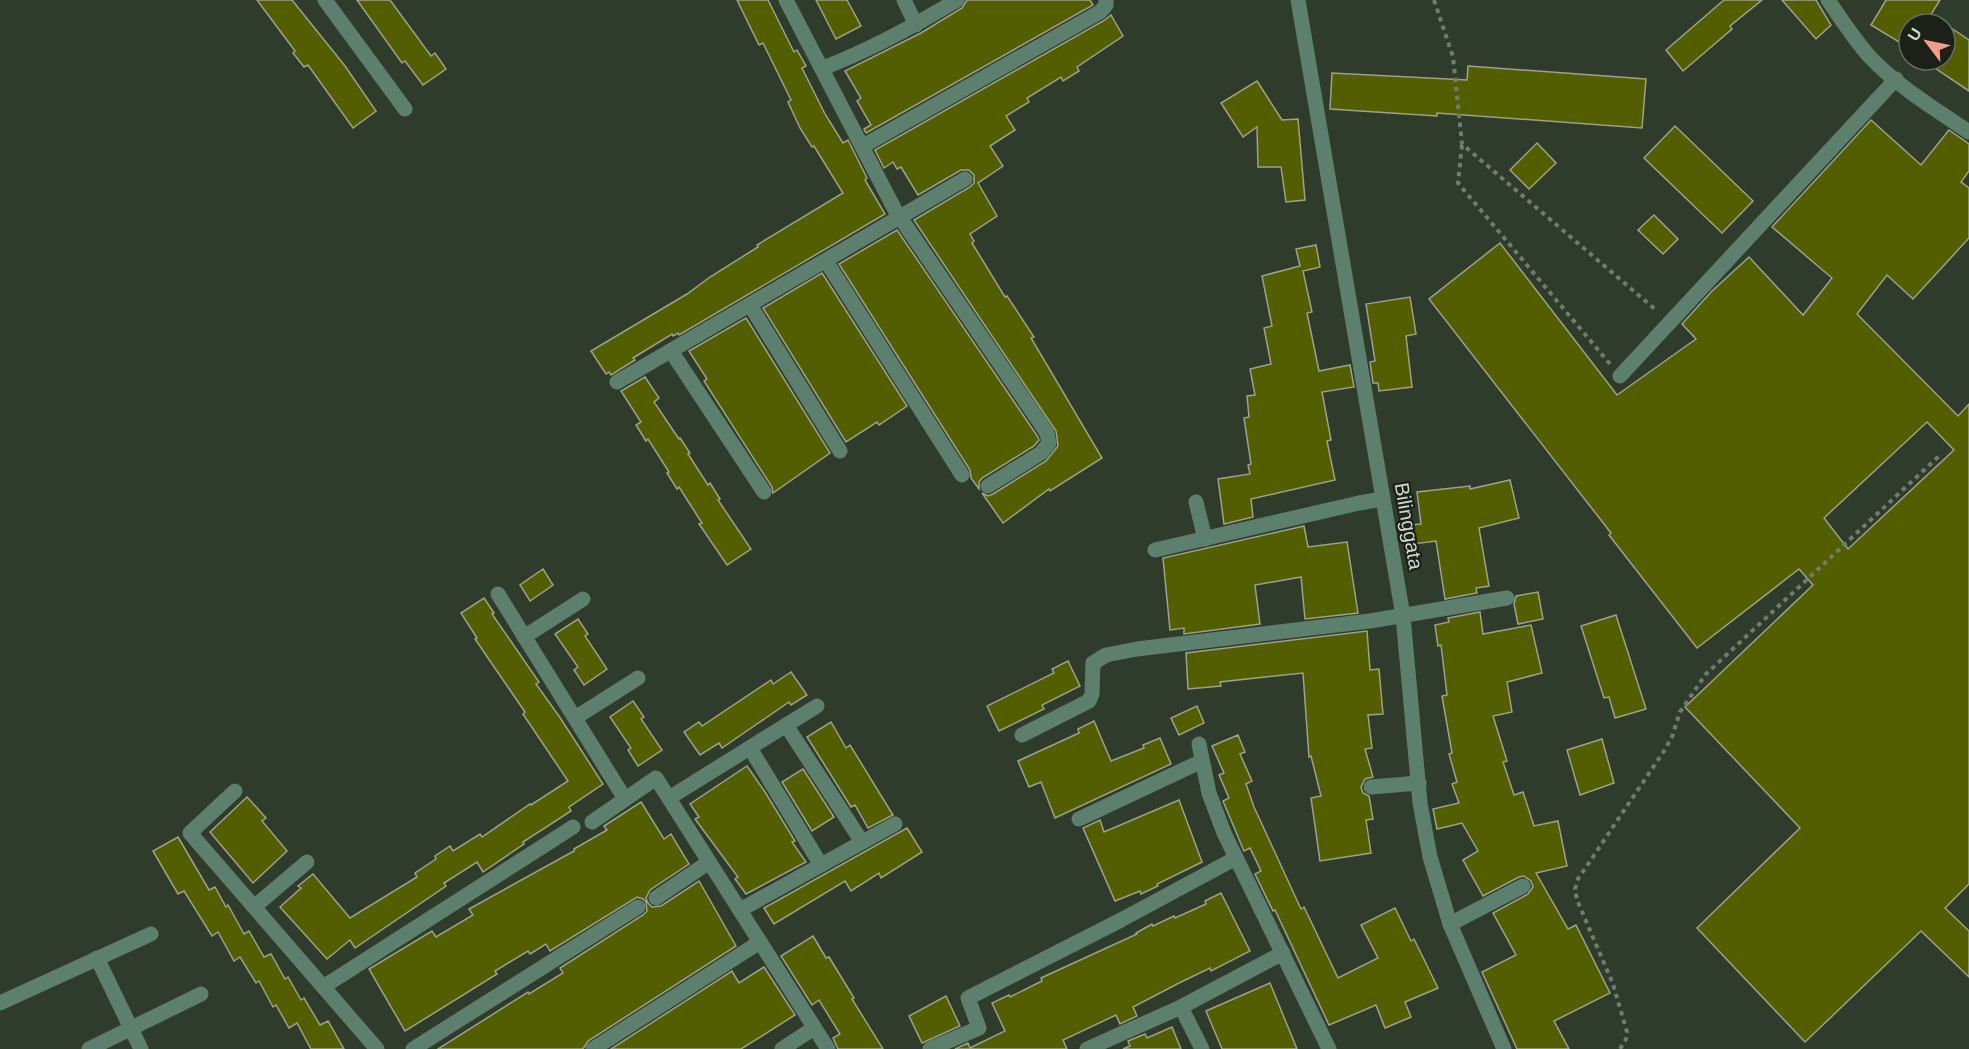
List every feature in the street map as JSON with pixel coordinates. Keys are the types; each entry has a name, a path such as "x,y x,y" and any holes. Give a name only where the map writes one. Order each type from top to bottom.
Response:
{"street":[{"path":"325,0 405,109"},
{"path":"786,0 901,218 1047,432 1048,443 1041,453 988,486"},
{"path":"904,0 915,25"},
{"path":"823,68 915,25 957,0"},
{"path":"863,146 1100,12 1106,5 1106,0"},
{"name":"Bilinggata","path":"1298,0 1372,501 1403,616 1419,783 1430,857 1450,924 1504,1049"},
{"path":"1828,0 1848,30 1871,57 1896,79 1969,132"},
{"path":"1620,376 1896,79"},
{"path":"617,382 965,179"},
{"path":"826,261 962,476"},
{"path":"750,305 840,451"},
{"path":"671,351 764,492"},
{"path":"1155,550 1372,501"},
{"path":"1196,502 1205,538"},
{"path":"498,594 625,799"},
{"path":"1022,735 1089,701 1092,694 1093,663 1106,655 1173,644 1388,619 1507,598"},
{"path":"524,637 583,599"},
{"path":"575,718 638,678"},
{"path":"669,798 817,706"},
{"path":"786,725 862,842"},
{"path":"1199,744 1209,793 1236,858 1329,1049"},
{"path":"750,748 821,865"},
{"path":"1079,819 1202,761"},
{"path":"592,822 656,778 828,1049"},
{"path":"1385,786 1419,783"},
{"path":"235,791 190,833 377,1049"},
{"path":"740,910 895,824"},
{"path":"323,987 573,827"},
{"path":"930,1049 979,1028 968,998 1122,920 1236,858"},
{"path":"254,908 307,862"},
{"path":"656,898 709,862"},
{"path":"1450,924 1523,886"},
{"path":"413,1049 638,907"},
{"path":"0,1003 151,934"},
{"path":"594,1049 760,942"},
{"path":"1086,1049 1181,1007 1283,953"},
{"path":"98,958 141,1049"},
{"path":"88,1049 201,994"},
{"path":"1181,1007 1202,1049"},
{"path":"782,1049 814,1028"}],"path":[{"path":"1434,0 1454,57 1462,144 1458,183 1620,376"},
{"path":"1462,144 1670,323"},
{"path":"1620,1049 1627,1032 1613,984 1576,900 1575,889 1578,879 1664,751 1672,737 1680,712 1706,674 1939,456"}],"building":[{"path":"257,0 292,0 345,66 376,111 353,128 308,65 304,67 293,53 295,51"},
{"path":"357,0 390,0 431,56 435,53 446,69 423,85 405,61 402,63"},
{"path":"737,0 768,0 794,52 797,50 806,66 802,68 825,114 843,143 848,140 867,178 865,180 885,214 679,335 678,333 673,336 672,334 633,358 635,360 611,375 609,372 606,374 591,351 687,294 758,247 757,245 843,193 800,128 788,102 791,100 763,43 759,45"},
{"path":"816,0 847,0 861,26 836,39"},
{"path":"967,0 1090,0 1093,5 866,133 864,129 871,125 857,101 861,98 845,71 921,33 962,8"},
{"path":"1724,0 1762,0 1730,26 1732,29 1683,71 1666,50"},
{"path":"1782,0 1816,0 1831,25 1816,39"},
{"path":"1886,0 1940,0 1932,12 1897,12 1897,41 1871,25"},
{"path":"1111,15 1123,36 1077,67 1079,71 1063,81 1061,77 1027,98 1029,102 1006,116 1015,130 990,146 1003,166 978,183 997,216 970,234 974,241 972,243 1005,297 1007,296 1034,337 1031,338 1102,458 1050,491 1049,489 1003,523 982,493 988,496 993,494 1046,461 1058,446 1056,431 914,220 970,187 974,183 974,175 969,170 961,170 918,195 901,167 897,169 893,162 884,168 875,150"},
{"path":"1957,32 1969,40 1969,91 1941,72 1957,72"},
{"path":"1468,66 1646,79 1642,128 1437,113 1437,116 1330,109 1332,73 1467,80"},
{"path":"1257,81 1282,120 1298,119 1305,200 1286,202 1281,167 1258,167 1257,127 1243,137 1221,103"},
{"path":"1871,120 1921,165 1949,130 1969,144 1969,171 1961,182 1969,188 1969,238 1913,299 1887,275 1857,314 1958,416 1969,404 1969,884 1945,908 1969,931 1969,977 1921,931 1805,1042 1697,928 1800,828 1685,707 1813,585 1799,569 1697,648 1609,535 1611,533 1429,299 1500,243 1617,395 1696,339 1682,324 1712,291 1749,257 1803,315 1832,278 1772,227","holes":["1927,422 1954,450 1848,549 1824,518"]},
{"path":"1675,126 1753,201 1722,233 1644,158"},
{"path":"1537,143 1556,163 1529,189 1510,170"},
{"path":"1654,215 1678,239 1663,254 1638,230"},
{"path":"897,230 1039,440 1034,446 982,478 979,482 979,489 971,478 970,470 839,264"},
{"path":"1316,245 1320,267 1303,271 1312,312 1307,313 1319,371 1350,365 1354,387 1322,392 1331,440 1327,441 1335,480 1251,499 1253,517 1224,524 1218,479 1250,474 1248,465 1251,464 1244,418 1249,417 1247,396 1255,395 1250,369 1271,364 1264,328 1272,326 1262,276 1300,266 1296,249"},
{"path":"822,273 907,406 879,425 877,422 846,442 763,308"},
{"path":"1410,297 1416,334 1406,336 1412,387 1379,391 1378,383 1373,383 1370,362 1375,361 1366,304"},
{"path":"746,318 830,453 773,493 772,487 704,381 707,379 689,351"},
{"path":"645,377 659,398 654,402 690,453 688,454 708,485 710,483 720,499 718,500 751,549 727,565 699,524 702,523 679,487 677,489 648,439 646,441 636,425 641,422 621,391"},
{"path":"1510,480 1519,518 1479,528 1489,586 1476,588 1477,593 1445,599 1436,541 1413,544 1410,525 1421,524 1417,492 1470,486 1470,489"},
{"path":"1304,526 1308,547 1347,542 1358,613 1305,619 1301,577 1255,585 1260,624 1184,634 1184,628 1170,630 1163,558"},
{"path":"543,569 553,585 530,601 520,585"},
{"path":"1538,592 1543,619 1518,624 1514,604 1516,596"},
{"path":"484,598 494,613 492,614 539,682 536,684 603,784 569,807 571,811 523,842 524,844 483,872 477,862 444,883 446,886 355,948 350,940 327,959 280,907 301,888 298,886 313,874 350,918 417,877 415,873 450,846 453,851 480,834 482,837 568,781 523,714 525,712 475,639 477,638 461,613"},
{"path":"1480,612 1483,634 1531,625 1542,673 1507,682 1512,712 1493,716 1507,761 1503,762 1514,795 1523,792 1534,826 1558,821 1567,866 1536,873 1568,929 1576,925 1610,993 1554,1021 1569,1049 1517,1049 1482,972 1516,955 1493,913 1528,894 1533,887 1531,881 1524,876 1519,877 1483,896 1463,860 1478,851 1462,823 1437,829 1433,809 1459,803 1452,784 1457,782 1449,754 1452,753 1442,696 1447,695 1441,645 1438,646 1435,625 1449,622 1448,618"},
{"path":"1616,615 1646,709 1615,718 1609,697 1604,698 1581,626"},
{"path":"578,619 588,634 585,636 607,669 584,685 574,670 578,667 555,634"},
{"path":"1367,631 1370,670 1379,669 1383,714 1368,715 1372,748 1365,749 1373,777 1365,779 1361,787 1363,793 1369,796 1373,819 1366,820 1371,853 1320,861 1311,798 1321,796 1311,756 1309,757 1303,673 1220,682 1221,686 1188,689 1186,653"},
{"path":"1068,661 1080,686 1042,705 1044,709 999,731 987,706 1054,673 1052,669"},
{"path":"791,672 807,695 791,705 789,702 722,748 719,743 700,755 684,732 699,722 702,726 771,680 773,684"},
{"path":"633,701 644,717 641,719 662,750 638,766 628,750 631,748 610,717"},
{"path":"1197,706 1204,723 1179,735 1171,718"},
{"path":"1094,721 1111,761 1144,748 1143,745 1160,738 1171,764 1055,818 1041,782 1029,787 1018,761 1079,733 1078,729"},
{"path":"831,722 846,748 850,745 893,815 868,828 855,805 851,807 807,737"},
{"path":"1238,735 1245,752 1240,754 1252,781 1246,784 1254,807 1301,909 1304,907 1338,978 1378,958 1361,925 1395,908 1411,941 1414,939 1438,988 1405,1002 1411,1017 1385,1028 1376,1005 1329,1025 1275,910 1273,911 1255,874 1261,871 1250,848 1244,851 1223,801 1229,798 1219,775 1224,773 1212,746"},
{"path":"1602,739 1614,783 1580,795 1567,750"},
{"path":"747,766 806,862 746,894 735,879 738,877 695,819 699,817 690,804"},
{"path":"803,769 834,817 812,831 782,782"},
{"path":"247,797 266,818 262,821 287,851 253,883 210,832"},
{"path":"1179,800 1202,862 1141,894 1140,891 1115,901 1083,828 1100,820 1104,832"},
{"path":"641,802 664,839 671,834 689,864 650,890 646,898 648,903 652,907 661,906 699,881 736,946 588,1041 583,1049 438,1049 528,992 529,994 563,973 560,968 643,915 647,911 646,902 637,897 550,951 546,944 530,954 528,951 495,971 497,974 405,1031 369,969 432,931 436,937 473,915 469,909 574,851 607,830 604,826"},
{"path":"907,828 922,852 881,878 879,873 851,891 845,881 774,924 764,908"},
{"path":"178,837 209,890 215,887 244,934 249,931 264,957 271,954 285,979 288,977 301,1000 304,998 320,1025 328,1021 344,1049 311,1049 297,1023 289,1028 276,1005 273,1007 259,981 256,983 240,957 234,961 218,932 212,936 184,891 178,894 153,851"},
{"path":"1221,893 1250,951 1211,971 1210,968 1133,1007 1137,1016 1120,1024 1116,1015 1063,1040 1067,1049 955,1049 968,1043 970,1048 1005,1031 992,1003 1009,995 1010,997 1042,981 1041,978 1137,934 1152,924 1153,926 1174,916 1175,918 1206,904 1205,901"},
{"path":"813,936 826,958 829,957 883,1049 838,1049 833,1038 840,1034 819,1000 812,1005 781,956"},
{"path":"764,967 795,1015 741,1049 611,1049 732,971 739,983"},
{"path":"1270,983 1297,1049 1222,1049 1206,1011"},
{"path":"946,996 960,1026 922,1043 909,1016"},
{"path":"1172,1027 1181,1049 1123,1049 1130,1046 1128,1041 1145,1034 1147,1038"}]}
